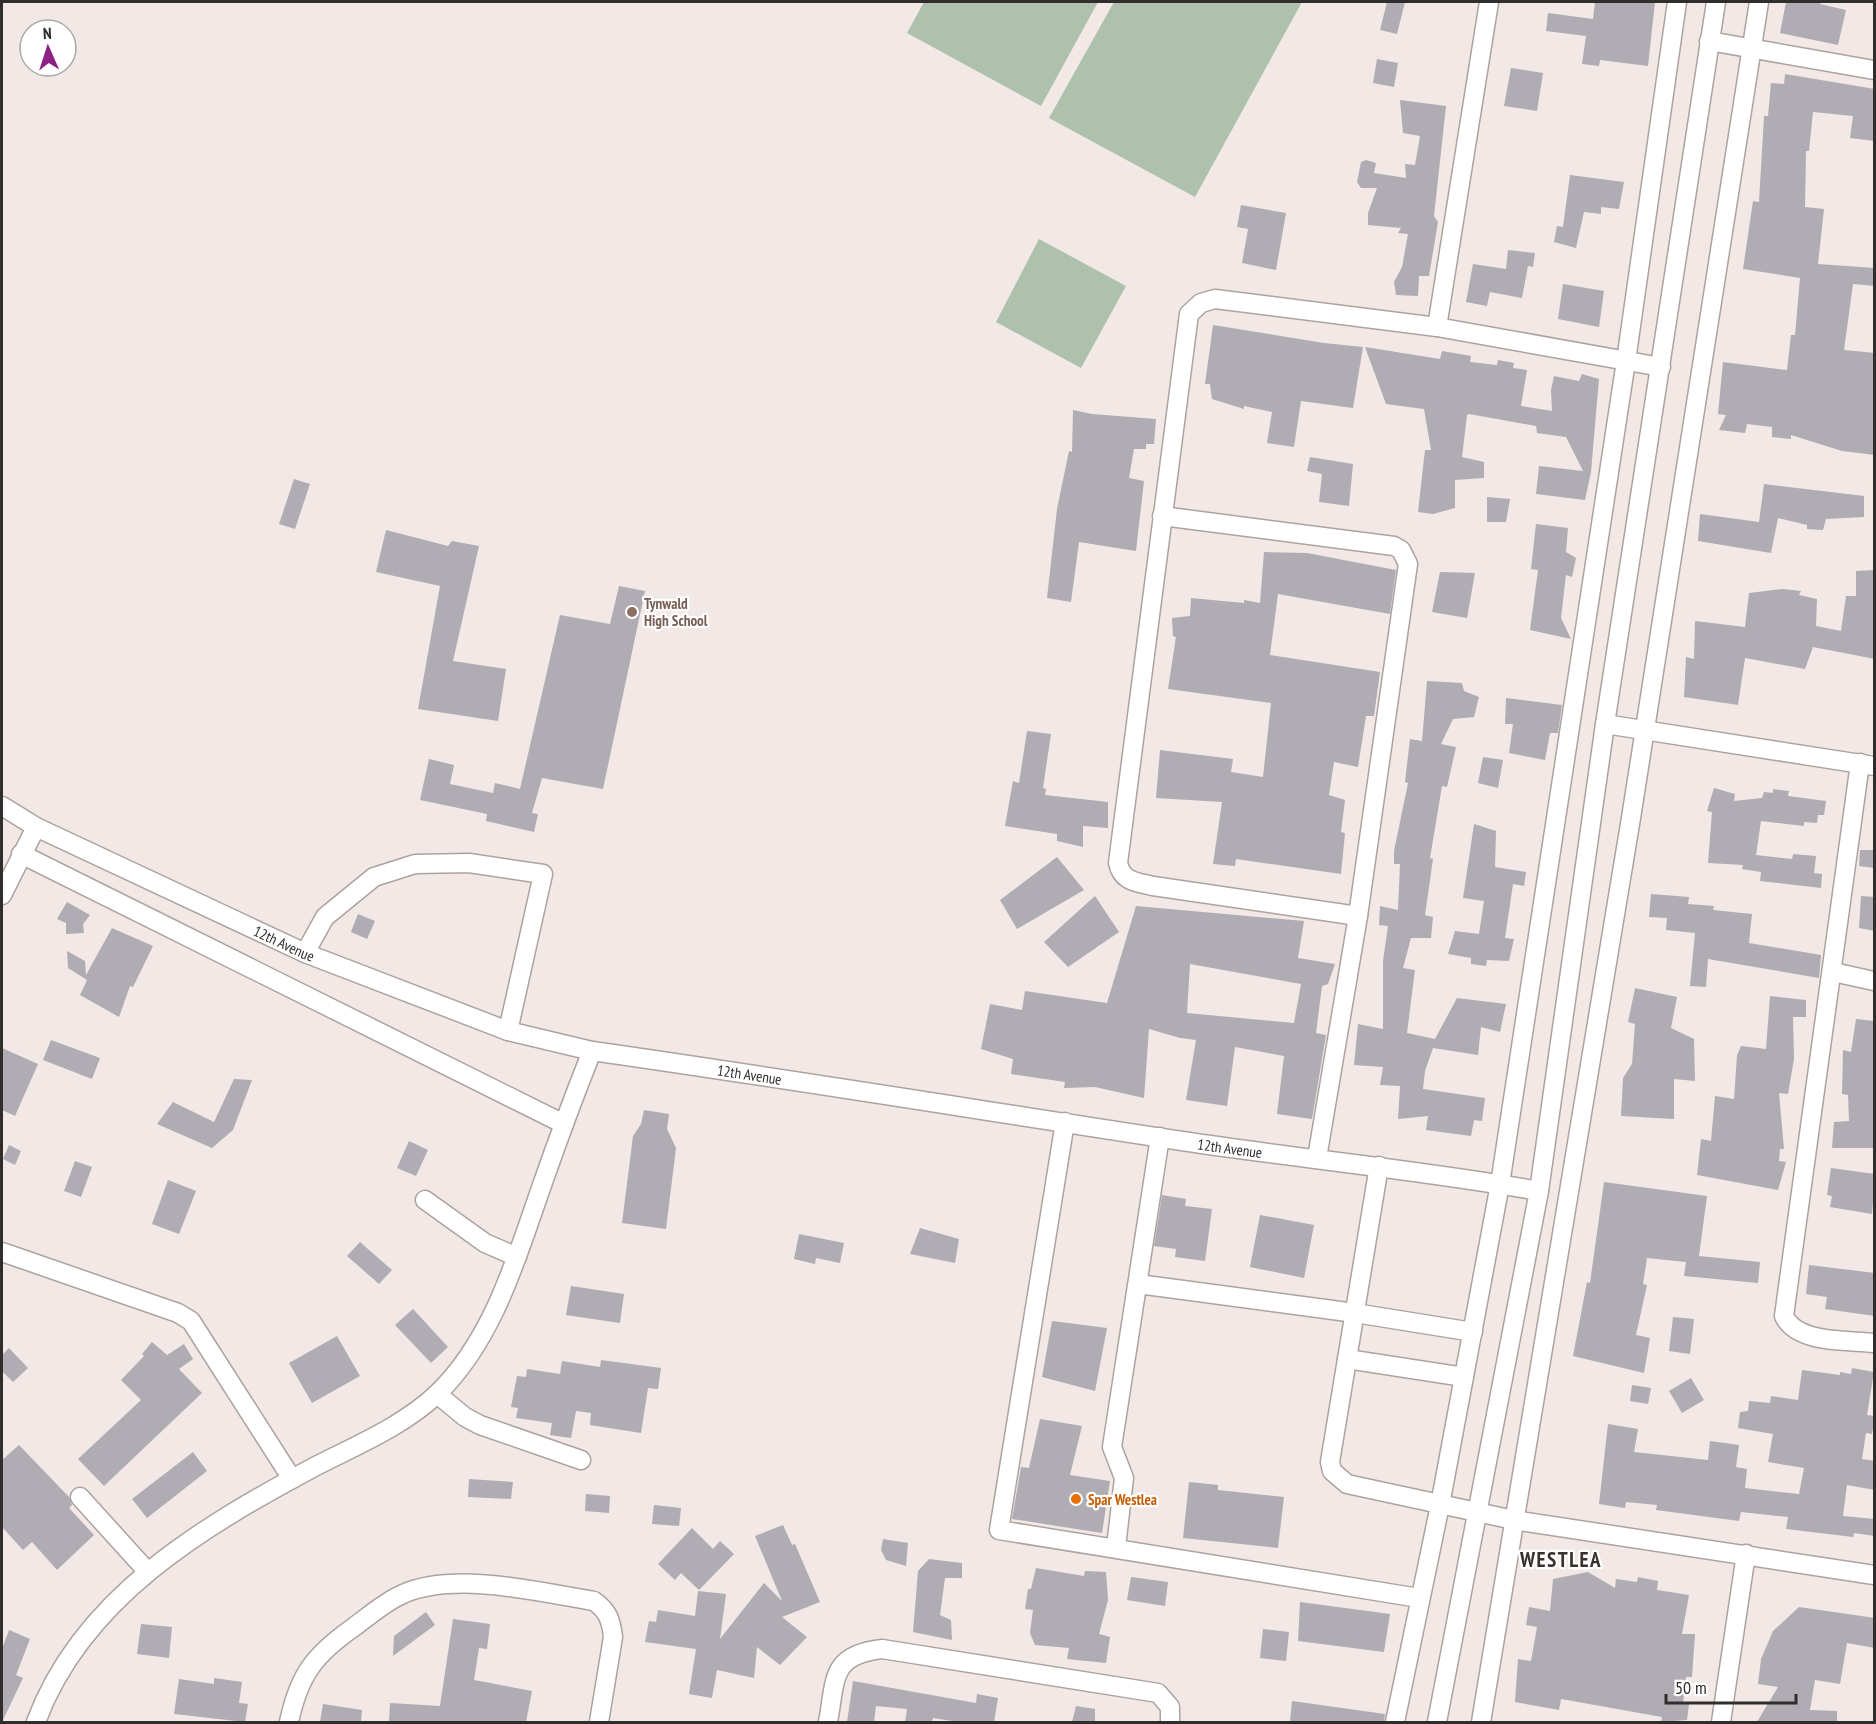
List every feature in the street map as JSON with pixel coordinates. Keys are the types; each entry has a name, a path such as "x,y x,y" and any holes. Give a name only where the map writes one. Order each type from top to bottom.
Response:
{"street":[{"path":"1437,327 1489,2"},
{"path":"1395,1722 1440,1505 1500,1184 1626,361 1677,2"},
{"path":"1437,1722 1539,1191 1605,724 1716,2"},
{"path":"1481,1722 1644,730 1759,2"},
{"path":"1709,41 1875,70"},
{"path":"1358,916 1153,886 1125,879 1120,872 1118,864 1189,314 1201,303 1215,298 1437,327 1661,367"},
{"path":"1162,516 1394,546 1405,557 1408,573 1358,916 1317,1158"},
{"path":"1605,724 1867,764 1833,972 1784,1316 1794,1328 1811,1335 1875,1343"},
{"name":"12th Avenue","path":"2,806 36,827 305,953 508,1031 592,1051 1160,1137 1379,1166 1539,1191"},
{"path":"2,895 36,827"},
{"path":"21,854 564,1124"},
{"path":"305,953 325,917 374,877 415,864 469,863 543,874 508,1031"},
{"path":"1833,972 1875,981"},
{"path":"36,1722 64,1669 87,1634 147,1571 167,1555 292,1479 399,1422 436,1394 480,1340 517,1257 592,1051"},
{"path":"1065,1122 999,1530 1116,1547 1419,1598"},
{"path":"1116,1547 1124,1478 1112,1447 1160,1137"},
{"path":"1379,1166 1330,1462 1332,1471 1347,1484 1514,1521 1875,1575"},
{"path":"425,1200 485,1243 517,1257"},
{"path":"2,1252 178,1313 191,1321 292,1479"},
{"path":"1138,1284 1355,1312 1473,1332"},
{"path":"1347,1359 1464,1377"},
{"path":"436,1394 465,1417 480,1425 581,1460"},
{"path":"80,1497 147,1571"},
{"path":"1721,1722 1746,1554"},
{"path":"289,1722 295,1695 302,1679 311,1663 331,1643 401,1594 428,1585 444,1583 518,1588 594,1601 604,1608 612,1622 612,1636 598,1722"},
{"path":"828,1722 837,1673 843,1664 851,1655 862,1651 882,1649 1158,1693 1170,1707 1170,1722"}],"green space":[{"path":"924,2 1098,2 1041,106 907,33"},
{"path":"1114,2 1302,2 1195,197 1049,118"},
{"path":"1039,239 1126,286 1081,368 996,322"}],"building":[{"path":"1387,2 1405,2 1397,34 1380,30"},
{"path":"1595,2 1655,2 1648,66 1600,60 1599,66 1582,64 1586,36 1546,31 1548,13 1593,19"},
{"path":"1786,2 1820,2 1820,4 1846,10 1838,45 1780,33"},
{"path":"1377,59 1398,63 1394,87 1373,83"},
{"path":"1511,68 1543,73 1537,111 1504,106"},
{"path":"1785,74 1875,89 1875,141 1850,138 1853,116 1813,112 1809,151 1806,151 1805,207 1824,209 1818,264 1875,268 1875,286 1853,284 1844,350 1875,353 1875,455 1842,451 1791,435 1791,439 1772,437 1772,427 1747,424 1745,433 1719,430 1726,415 1718,414 1723,362 1787,370 1791,335 1795,335 1800,278 1743,269 1753,201 1759,202 1764,116 1768,116 1771,83 1784,84"},
{"path":"1400,100 1446,106 1434,216 1438,222 1429,276 1419,276 1418,296 1396,295 1394,282 1402,267 1408,234 1398,233 1401,228 1368,225 1368,213 1377,188 1361,188 1357,182 1361,162 1366,160 1376,163 1374,173 1406,178 1405,164 1415,165 1420,136 1403,133"},
{"path":"1570,175 1624,182 1619,209 1601,207 1601,214 1584,212 1576,248 1554,242 1557,226 1563,227"},
{"path":"1241,205 1286,213 1276,270 1242,263 1248,229 1237,227"},
{"path":"1508,250 1535,253 1533,267 1528,266 1522,298 1490,292 1487,306 1466,302 1473,264 1506,269"},
{"path":"1563,284 1604,291 1599,327 1558,319"},
{"path":"1213,325 1363,347 1353,408 1301,401 1294,447 1267,443 1272,412 1244,406 1244,409 1212,399 1210,384 1205,384"},
{"path":"1365,347 1440,359 1442,351 1471,356 1470,362 1497,365 1498,360 1514,363 1513,368 1527,370 1521,406 1552,411 1551,390 1554,376 1579,381 1582,374 1599,379 1591,472 1585,500 1536,494 1539,466 1583,471 1566,437 1537,433 1536,426 1469,414 1467,415 1462,457 1484,462 1484,478 1455,480 1455,508 1433,514 1418,512 1425,450 1431,450 1424,409 1386,404"},
{"path":"1073,410 1092,414 1156,419 1154,444 1146,444 1146,449 1134,449 1129,478 1144,481 1136,551 1079,542 1071,602 1047,598 1057,509 1069,451 1072,452"},
{"path":"1310,457 1353,464 1349,506 1319,502 1322,474 1307,471"},
{"path":"294,479 310,484 295,529 279,524"},
{"path":"1764,484 1864,496 1864,517 1826,519 1823,530 1807,529 1807,525 1778,518 1771,553 1698,541 1700,514 1759,522"},
{"path":"1487,497 1510,499 1506,522 1487,522"},
{"path":"1536,524 1568,528 1566,552 1576,558 1572,577 1566,575 1561,618 1571,639 1530,630 1538,570 1531,569"},
{"path":"386,530 448,546 452,541 479,546 453,661 506,669 498,721 418,709 440,586 376,572"},
{"path":"1264,552 1307,553 1396,570 1390,614 1278,594 1270,655 1380,672 1374,716 1366,716 1358,767 1334,762 1329,795 1345,800 1341,832 1345,833 1341,874 1236,859 1235,866 1213,864 1222,802 1156,798 1160,750 1233,759 1231,772 1263,777 1271,703 1168,689 1176,637 1173,636 1172,618 1190,616 1191,598 1244,603 1244,600 1260,603"},
{"path":"1875,570 1875,659 1813,647 1805,669 1745,658 1738,705 1684,697 1686,657 1694,659 1695,621 1745,627 1749,593 1783,589 1801,591 1799,595 1817,599 1816,626 1841,631 1846,596 1856,596 1856,571"},
{"path":"1440,572 1475,573 1467,618 1432,612"},
{"path":"619,586 645,591 603,789 542,778 532,813 538,814 534,832 486,821 487,814 420,800 429,759 454,765 450,784 493,793 495,783 520,789 560,615 610,624"},
{"path":"1427,681 1462,683 1464,691 1479,697 1474,717 1453,719 1441,744 1456,747 1447,787 1442,786 1430,858 1433,859 1425,915 1433,917 1431,938 1411,938 1403,968 1415,970 1407,1033 1435,1039 1457,998 1506,1004 1500,1032 1481,1027 1478,1055 1433,1048 1425,1071 1423,1089 1485,1098 1482,1121 1474,1120 1471,1136 1426,1130 1428,1116 1398,1119 1400,1086 1380,1085 1383,1067 1354,1065 1358,1024 1383,1029 1383,961 1388,926 1379,925 1380,906 1398,910 1400,864 1394,864 1394,851 1408,783 1405,782 1410,739 1422,741"},
{"path":"1506,698 1562,705 1558,733 1550,733 1545,760 1509,753 1513,724 1505,724"},
{"path":"1027,731 1051,734 1043,788 1046,789 1045,795 1108,802 1108,828 1083,826 1083,847 1057,841 1057,834 1005,826 1013,781 1019,783"},
{"path":"1483,757 1503,760 1498,788 1478,783"},
{"path":"1714,788 1735,794 1734,801 1762,798 1764,792 1773,793 1773,789 1789,791 1788,796 1826,801 1824,815 1818,815 1817,823 1804,822 1804,826 1761,821 1756,855 1792,859 1793,854 1816,856 1814,873 1822,874 1821,888 1760,881 1761,872 1742,869 1743,865 1708,863 1712,812 1707,811"},
{"path":"1474,824 1496,831 1495,867 1526,872 1524,886 1513,884 1505,938 1514,939 1509,961 1487,960 1486,966 1471,964 1471,958 1448,954 1455,931 1479,934 1484,901 1463,898"},
{"path":"1860,850 1875,850 1875,868 1859,866"},
{"path":"1057,857 1084,890 1017,929 1000,900"},
{"path":"1651,894 1689,897 1688,904 1714,906 1713,910 1752,914 1749,943 1821,955 1819,978 1708,959 1706,987 1690,986 1695,933 1666,930 1667,918 1649,917"},
{"path":"1095,896 1119,932 1068,967 1044,942"},
{"path":"1861,896 1875,897 1875,931 1859,928"},
{"path":"67,902 90,915 83,924 84,933 66,934 66,923 57,919"},
{"path":"1136,906 1304,921 1298,958 1335,964 1328,984 1322,986 1316,1033 1326,1035 1312,1119 1277,1114 1284,1056 1235,1047 1227,1106 1186,1100 1196,1040 1149,1029 1144,1098 1095,1087 1064,1088 1065,1082 1011,1074 1013,1059 981,1049 990,1004 1022,1010 1025,991 1107,1003","holes":["1190,964 1301,984 1294,1023 1187,1013"]},
{"path":"358,914 375,921 367,939 351,932"},
{"path":"112,928 153,946 133,987 130,986 119,1017 80,995 87,980 68,968 67,951 85,961 86,975"},
{"path":"1635,988 1677,997 1671,1028 1694,1039 1695,1081 1674,1079 1674,1119 1621,1116 1623,1078 1632,1064 1635,1024 1628,1022"},
{"path":"1770,996 1806,1000 1806,1017 1793,1017 1794,1059 1788,1094 1779,1093 1784,1149 1780,1149 1779,1161 1786,1162 1778,1190 1697,1175 1701,1139 1711,1141 1715,1096 1734,1099 1737,1055 1741,1046 1766,1049"},
{"path":"1856,1019 1875,1021 1875,1148 1832,1148 1834,1122 1849,1121 1848,1095 1842,1094 1843,1050 1851,1052"},
{"path":"51,1040 100,1058 92,1079 43,1060"},
{"path":"2,1048 38,1064 15,1116 2,1110"},
{"path":"234,1079 252,1080 233,1130 212,1148 157,1124 173,1102 214,1122"},
{"path":"644,1110 669,1114 667,1129 676,1148 666,1229 622,1223 633,1136 641,1124"},
{"path":"409,1141 428,1150 416,1176 397,1168"},
{"path":"9,1145 21,1151 15,1165 3,1159"},
{"path":"75,1161 92,1167 81,1197 64,1191"},
{"path":"1831,1168 1875,1174 1872,1214 1830,1207 1832,1196 1827,1195"},
{"path":"168,1180 196,1191 179,1234 152,1224"},
{"path":"1604,1182 1707,1196 1699,1256 1760,1262 1758,1283 1684,1276 1686,1262 1647,1258 1643,1284 1647,1285 1636,1335 1650,1338 1644,1373 1573,1356 1587,1282 1590,1283"},
{"path":"1162,1195 1186,1199 1185,1206 1212,1209 1205,1261 1175,1257 1176,1249 1154,1246"},
{"path":"1260,1215 1314,1225 1304,1278 1250,1267"},
{"path":"920,1228 959,1239 955,1263 910,1254"},
{"path":"799,1234 844,1243 840,1263 816,1258 815,1264 794,1259"},
{"path":"360,1242 392,1270 379,1284 347,1256"},
{"path":"1809,1265 1875,1273 1875,1316 1825,1309 1827,1297 1806,1294"},
{"path":"571,1286 624,1294 620,1323 566,1315"},
{"path":"413,1309 448,1347 431,1363 395,1325"},
{"path":"1673,1317 1694,1319 1690,1354 1669,1351"},
{"path":"1052,1321 1107,1328 1095,1391 1042,1377"},
{"path":"337,1336 360,1376 312,1403 289,1363"},
{"path":"152,1342 167,1355 184,1344 193,1359 179,1369 202,1393 104,1486 78,1459 141,1400 121,1380 144,1356 142,1354"},
{"path":"9,1348 28,1368 13,1382 2,1371 2,1355"},
{"path":"601,1360 661,1368 658,1389 648,1388 641,1433 590,1425 591,1413 576,1411 571,1438 550,1435 552,1423 516,1418 518,1408 511,1407 517,1376 526,1377 527,1369 560,1374 562,1361 600,1367"},
{"path":"1852,1368 1874,1372 1867,1415 1875,1416 1872,1434 1866,1433 1862,1459 1875,1461 1875,1490 1847,1485 1843,1516 1875,1519 1875,1536 1854,1533 1853,1537 1786,1529 1788,1517 1741,1512 1739,1521 1656,1510 1657,1505 1626,1502 1625,1508 1599,1504 1608,1424 1638,1429 1634,1452 1708,1460 1710,1441 1739,1445 1736,1467 1747,1469 1745,1488 1799,1494 1804,1468 1768,1462 1773,1434 1738,1428 1740,1412 1748,1411 1749,1401 1770,1403 1771,1396 1798,1400 1802,1370 1840,1375 1840,1372 1851,1374"},
{"path":"1691,1378 1704,1400 1682,1413 1669,1391"},
{"path":"1632,1385 1651,1388 1648,1404 1630,1401"},
{"path":"1040,1419 1082,1426 1070,1475 1110,1481 1102,1533 1012,1519 1021,1467 1029,1468"},
{"path":"19,1445 69,1497 72,1505 69,1508 94,1535 57,1570 32,1542 23,1550 2,1527 2,1460"},
{"path":"193,1452 207,1471 147,1518 132,1499"},
{"path":"469,1479 513,1482 511,1499 468,1497"},
{"path":"1189,1482 1218,1485 1218,1490 1284,1497 1278,1548 1183,1538"},
{"path":"586,1494 610,1496 609,1513 585,1511"},
{"path":"654,1505 681,1508 679,1526 652,1524"},
{"path":"783,1525 792,1545 795,1544 820,1602 782,1617 807,1637 780,1665 757,1647 754,1678 717,1670 712,1698 689,1694 696,1649 645,1642 649,1621 656,1622 658,1610 695,1616 698,1591 726,1594 720,1639 764,1583 782,1601 755,1536"},
{"path":"692,1528 713,1549 720,1541 734,1554 699,1590 681,1573 675,1580 658,1564"},
{"path":"883,1539 908,1543 906,1566 886,1560 881,1550"},
{"path":"929,1559 962,1563 962,1578 945,1578 940,1615 951,1620 952,1640 913,1632 918,1571"},
{"path":"1036,1568 1084,1576 1085,1571 1106,1572 1108,1600 1099,1634 1110,1637 1106,1663 1067,1659 1069,1648 1035,1645 1030,1633 1033,1610 1025,1609 1028,1589 1031,1589"},
{"path":"1588,1572 1615,1588 1616,1579 1637,1582 1638,1577 1658,1581 1657,1590 1689,1595 1682,1634 1695,1634 1692,1677 1686,1677 1683,1703 1689,1704 1687,1720 1661,1722 1662,1717 1561,1699 1559,1710 1515,1702 1518,1659 1531,1661 1537,1627 1526,1625 1529,1607 1550,1611 1553,1579"},
{"path":"1131,1577 1168,1582 1165,1606 1127,1600"},
{"path":"1300,1602 1390,1614 1384,1652 1298,1641"},
{"path":"1799,1607 1875,1618 1875,1648 1847,1643 1840,1684 1815,1680 1810,1710 1837,1711 1837,1722 1757,1722 1778,1687 1758,1684 1761,1659 1773,1631"},
{"path":"426,1612 435,1625 393,1656 394,1636"},
{"path":"453,1619 490,1624 487,1649 479,1648 474,1680 532,1691 526,1722 389,1722 390,1703 440,1706"},
{"path":"141,1624 172,1627 169,1658 137,1654"},
{"path":"1263,1629 1289,1632 1286,1661 1260,1658"},
{"path":"9,1630 30,1639 16,1675 23,1678 2,1722 2,1649"},
{"path":"214,1678 242,1682 239,1703 248,1704 245,1722 174,1714 179,1679 214,1684"},
{"path":"853,1681 976,1703 977,1694 998,1698 994,1722 959,1722 933,1718 932,1722 905,1722 907,1709 876,1706 874,1722 847,1722"},
{"path":"1292,1701 1385,1714 1384,1722 1290,1722"},
{"path":"323,1704 362,1710 361,1722 320,1722"},
{"path":"1076,1706 1095,1709 1095,1722 1072,1722"}],"place":[{"name":"Tynwald High School","path":"632,612"},
{"name":"Spar Westlea","path":"1076,1499"}],"district":[{"name":"WESTLEA","path":"1561,1559"}]}
